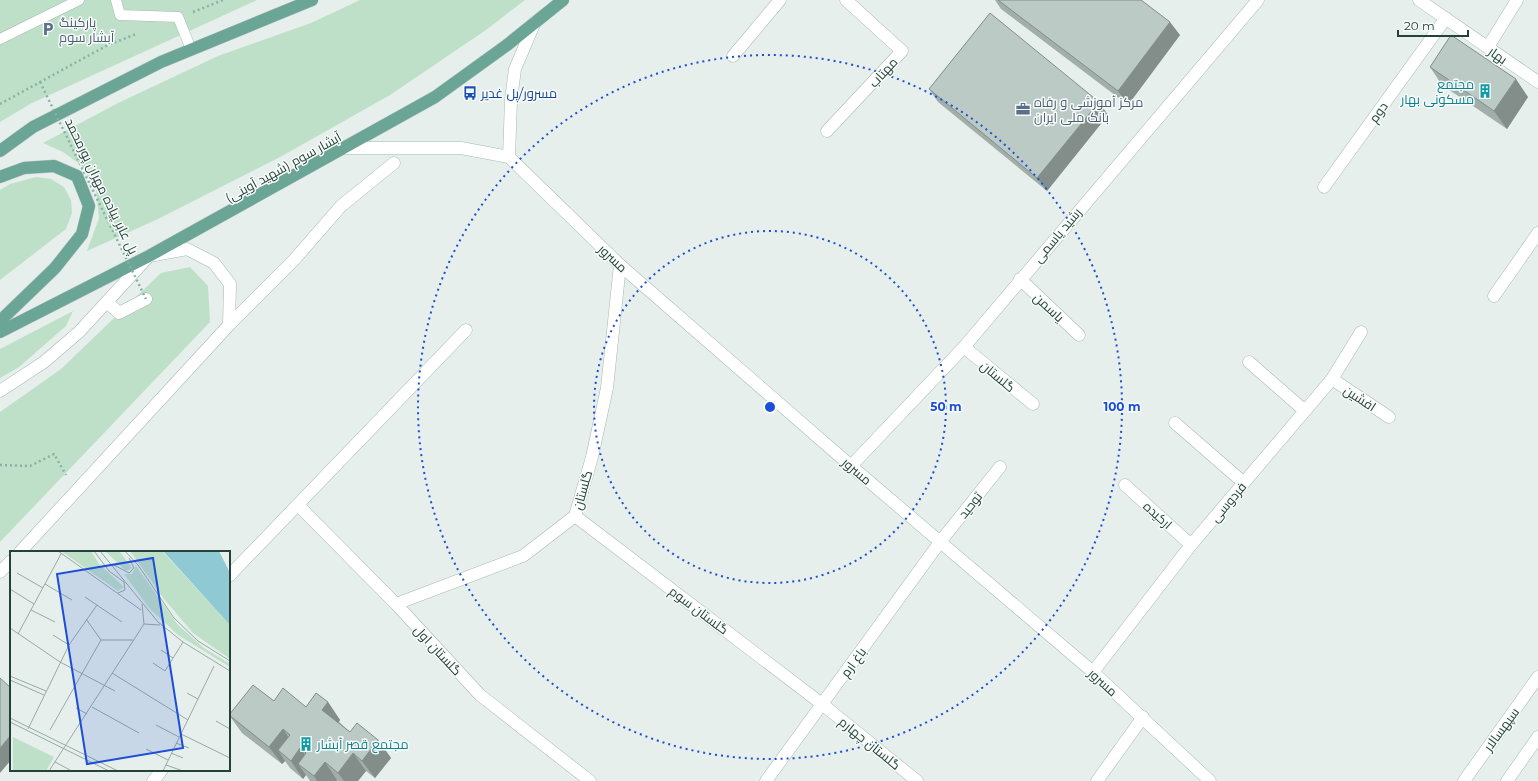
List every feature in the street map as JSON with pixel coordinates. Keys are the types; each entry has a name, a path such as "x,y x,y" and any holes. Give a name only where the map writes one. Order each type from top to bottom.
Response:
{"main road":[{"path":"0,150 33,127 161,62 312,0"},
{"name":"آبشار سوم (شهید آوینی)","path":"0,332 149,256 346,148 435,97 563,0"},
{"path":"0,177 24,168 54,166 77,176 89,206 82,234 55,268 0,321"}],"street":[{"path":"733,56 780,0"},
{"name":"مهتاب","path":"827,131 902,51 846,0"},
{"name":"رشید یاسمی","path":"851,466 964,347 1020,279 1258,0"},
{"path":"1488,47 1517,0"},
{"name":"بهار","path":"1421,1 1538,82"},
{"name":"دوم","path":"1324,187 1446,18"},
{"path":"346,148 461,148 509,157 511,100 515,69 535,22"},
{"name":"مسرور","path":"509,157 620,265 851,466 1093,672 1210,781"},
{"path":"21,551 229,325 294,260 341,206 394,163"},
{"path":"1494,296 1538,232"},
{"path":"0,392 44,362 79,332 149,256 187,249 214,263 230,284 229,325"},
{"name":"گلستان","path":"396,604 523,556 575,516 592,457 607,388 620,265"},
{"name":"یاسمن","path":"1020,279 1079,335"},
{"path":"107,302 120,313 146,299"},
{"path":"230,575 466,330"},
{"name":"فردوسی","path":"1093,672 1191,545 1332,379 1361,332"},
{"name":"گلستان","path":"964,347 1033,404"},
{"path":"1249,362 1305,411"},
{"name":"افشین","path":"1332,379 1389,417"},
{"path":"1175,423 1244,483"},
{"name":"توحید","path":"940,542 1000,467"},
{"name":"ارکیده","path":"1125,485 1191,545"},
{"name":"گلستان اول","path":"298,505 396,604 480,695 575,777 590,781"},
{"name":"گلستان سوم","path":"575,516 822,704"},
{"name":"باغ ارم","path":"766,781 940,542"},
{"path":"0,572 10,562"},
{"name":"سپهسالار","path":"1464,781 1538,677"},
{"name":"گلستان چهارم","path":"822,704 917,781"},
{"path":"1097,781 1143,718"},
{"path":"1507,781 1538,737"},
{"path":"153,781 161,771"}],"lane":[{"path":"0,39 79,0"},
{"path":"116,0 120,15 178,18 191,49"}],"path":[{"path":"178,18 223,0"},
{"path":"0,104 106,46 142,32"},
{"name":"پل عابر پیاده مهران پورمحمد","path":"40,82 146,299"},
{"path":"0,465 30,466 54,454 75,492"}],"green space":[{"path":"0,0 257,0 32,103 0,122"},
{"path":"360,0 525,0 486,30 390,95 282,156 158,219 87,251 99,218 96,189 81,165 63,152 43,143 118,103 218,56 311,23"},
{"path":"36,177 51,179 64,187 71,200 72,213 66,229 0,280 0,190 10,184"},
{"path":"190,267 208,286 210,322 0,542 0,412 61,369 161,273"},
{"path":"73,311 66,326 19,367 0,378 0,349"}],"building":[{"path":"998,0 1141,0 1170,22 1118,91"},
{"name":"مرکز آموزشی و رفاه بانک ملی ایران","path":"990,13 1099,102 1037,178 929,89"},
{"path":"1451,35 1516,79 1494,111 1430,67"},
{"path":"0,678 10,687 10,736 0,748"},
{"name":"مجتمع قصر آبشار","path":"253,685 274,701 283,688 306,707 316,693 328,702 322,710 350,732 357,723 378,740 362,761 353,753 338,773 325,762 314,776 298,764 306,753 300,748 291,761 278,750 290,735 283,729 269,747 230,716 230,714"}],"place":[{"name":"پارکینگ آبشار سوم","path":"48,29"},
{"name":"مجتمع مسکونی بهار","path":"1485,91"},
{"name":"مسرور/پل غدیر","path":"470,93"},
{"name":"مرکز آموزشی و رفاه بانک ملی ایران","path":"1023,109"},
{"name":"مجتمع قصر آبشار","path":"306,744"}]}
